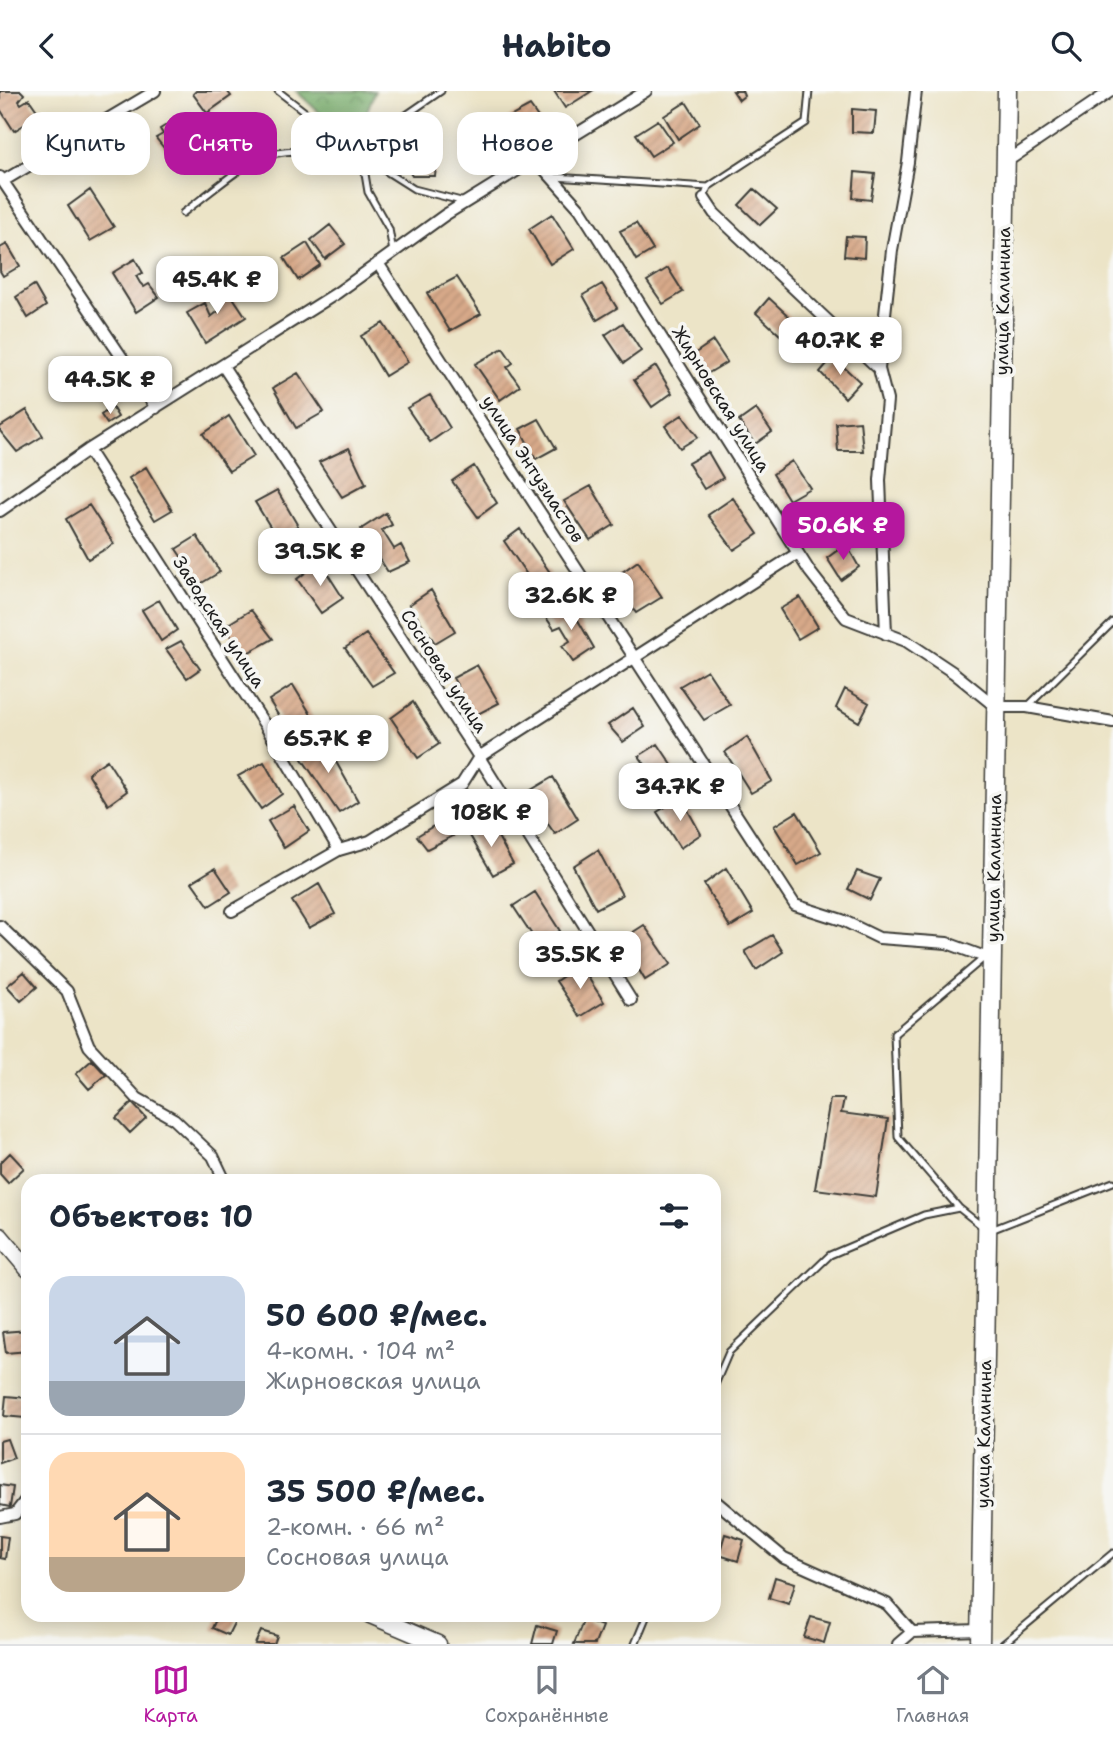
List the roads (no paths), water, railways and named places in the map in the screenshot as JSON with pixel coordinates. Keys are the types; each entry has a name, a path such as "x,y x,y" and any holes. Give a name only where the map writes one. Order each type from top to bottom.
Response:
{"main road":[{"name":"улица Калинина","path":"980,1637 989,962 1007,91"}],"street":[{"path":"155,91 1,179 156,408"},
{"path":"578,134 646,91"},
{"path":"886,633 880,481 887,400 879,369 892,250 908,162 916,91"},
{"path":"1006,162 1111,91"},
{"path":"0,511 88,450 337,293 466,202 511,175"},
{"name":"Жирновская улица","path":"551,177 580,209 798,553 846,618 906,641 944,666 996,708"},
{"path":"706,192 714,213 879,369"},
{"name":"улица Энтузиастов","path":"378,263 795,905 842,920 879,938 947,943 989,962"},
{"name":"Сосновая улица","path":"223,366 479,757 631,1000"},
{"name":"Заводская улица","path":"88,450 265,725 339,850"},
{"path":"232,911 339,850 370,841 462,784 479,757 798,553"},
{"path":"996,708 1027,707 1113,722"},
{"path":"0,926 67,991 89,1046 137,1098 174,1119 213,1156 222,1174"},
{"path":"0,1236 21,1261"},
{"path":"721,1505 784,1558 887,1604 912,1632 980,1637"},
{"path":"0,1517 15,1514 21,1506"},
{"path":"386,1622 438,1644"},
{"path":"898,1644 912,1632"}],"lane":[{"path":"278,91 305,112"},
{"path":"411,112 441,91"},
{"path":"551,177 706,192 806,123 809,91"},
{"path":"183,212 262,156 291,152"},
{"path":"365,175 368,192 389,229 393,253"},
{"path":"392,175 414,189 466,202"},
{"path":"1027,707 1113,622"},
{"path":"989,962 894,1034 898,1137 959,1209 987,1231 1113,1182"},
{"path":"721,1371 729,1352 830,1255 924,1215 959,1209"},
{"path":"1003,1644 1113,1553"},
{"path":"635,1644 645,1622"}]}
